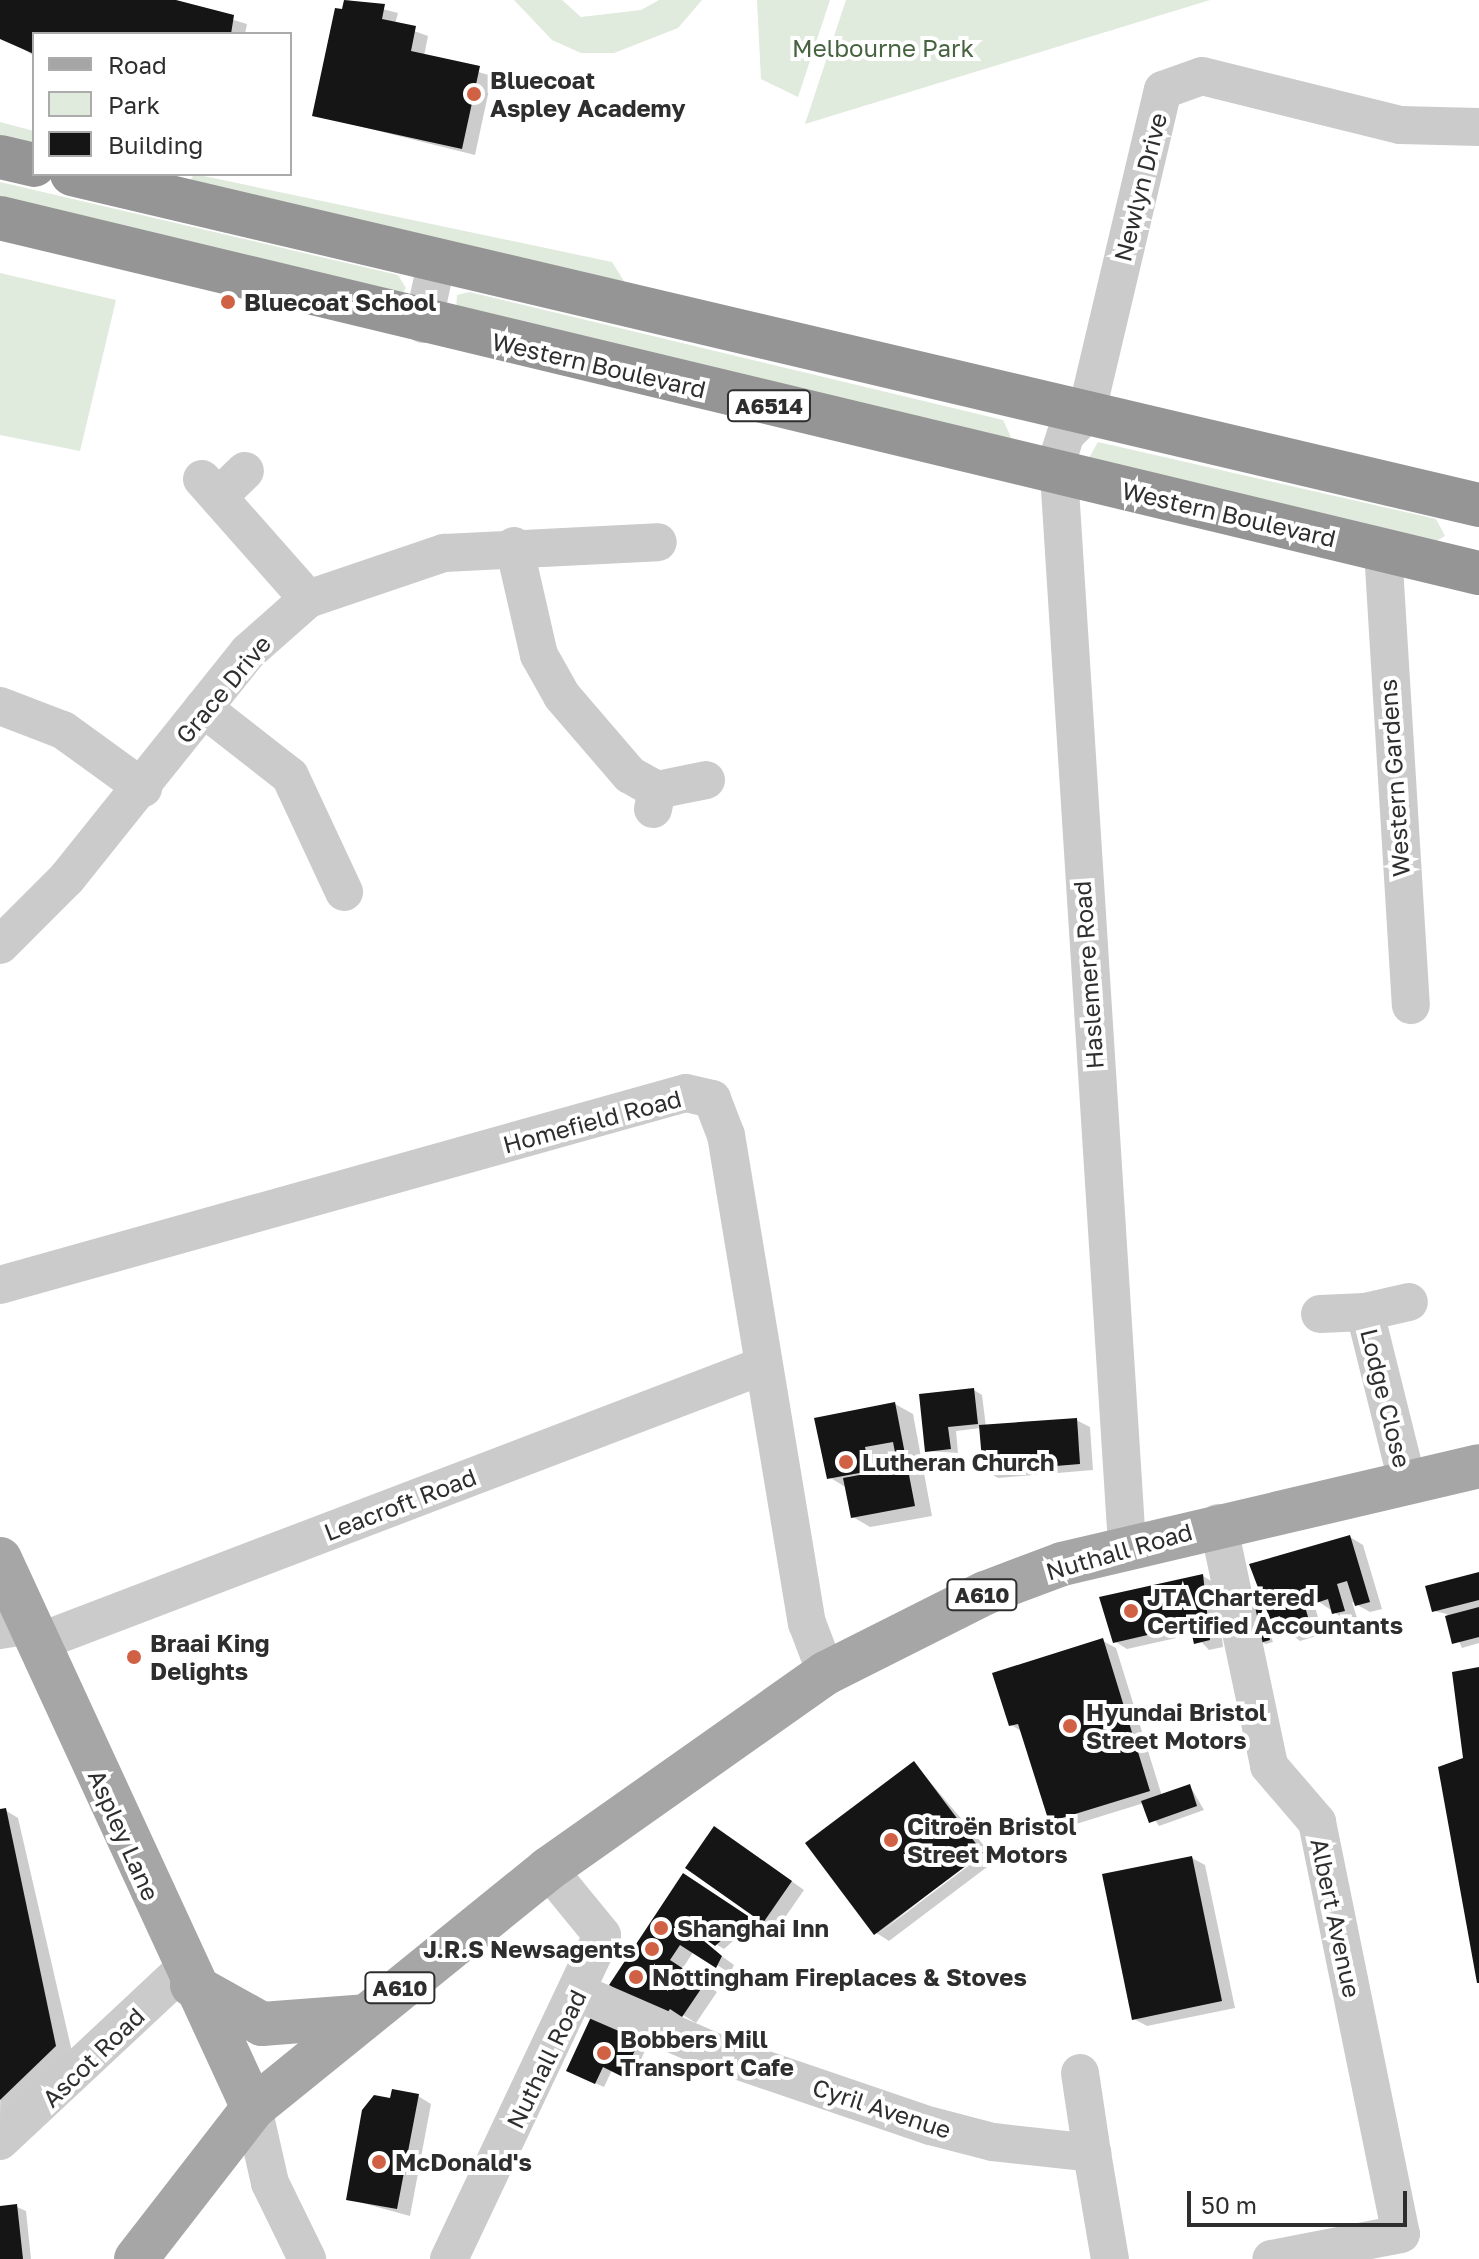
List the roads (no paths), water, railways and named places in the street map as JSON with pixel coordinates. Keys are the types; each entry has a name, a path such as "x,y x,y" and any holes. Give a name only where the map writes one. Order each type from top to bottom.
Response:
{"highway":[{"path":"0,157 32,165"},
{"path":"80,176 1086,415 1476,504 1469,571"},
{"name":"Western Boulevard","path":"0,218 423,324 1469,571"}],"main road":[{"name":"Nuthall Road","path":"253,2108 548,1869 826,1673 985,1593 1127,1545 1218,1523 1408,1485 1479,1466"},
{"name":"Aspley Lane","path":"0,1559 23,1632 253,2108"},
{"path":"188,1977 262,2024 365,2016"},
{"name":"A610","path":"136,2259 253,2108"}],"street":[{"name":"Newlyn Drive","path":"1086,415 1163,90 1202,76 1400,125 1479,127"},
{"path":"423,324 437,260"},
{"name":"Haslemere Road","path":"1086,415 1066,434 1055,473 1127,1545"},
{"path":"222,482 308,599"},
{"name":"Grace Drive","path":"0,945 143,788 248,652 308,599 444,553 514,546 658,542"},
{"path":"514,546 539,655 562,696 655,800 706,780"},
{"name":"Western Gardens","path":"1383,550 1411,1005"},
{"path":"0,706 63,730 143,788"},
{"path":"203,708 290,776 347,870"},
{"name":"Homefield Road","path":"0,1285 686,1093 712,1099 726,1135 807,1623 826,1673"},
{"name":"Lodge Close","path":"1320,1314 1365,1312 1409,1302"},
{"name":"Lodge Close","path":"1365,1312 1408,1485"},
{"name":"Leacroft Road","path":"23,1632 762,1366"},
{"name":"Albert Avenue","path":"1218,1523 1269,1766 1317,1822 1401,2234 1271,2259"},
{"name":"Nuthall Road","path":"449,2259 579,1993 602,1935 548,1869"},
{"name":"Ascot Road","path":"0,2141 188,1977"},
{"name":"Cyril Avenue","path":"579,1993 719,2054 931,2126 993,2142 1092,2153"},
{"path":"1080,2073 1110,2259"},
{"path":"253,2108 270,2183 307,2259"}],"place":[{"name":"Bluecoat Aspley Academy","path":"474,94"},
{"name":"Bluecoat School","path":"228,302"},
{"name":"Lutheran Church","path":"846,1462"},
{"name":"JTA Chartered Certified Accountants","path":"1131,1611"},
{"name":"Braai King Delights","path":"134,1657"},
{"name":"Hyundai Bristol Street Motors","path":"1070,1726"},
{"name":"Citroën Bristol Street Motors","path":"891,1840"},
{"name":"Shanghai Inn","path":"661,1928"},
{"name":"J.R.S Newsagents","path":"652,1949"},
{"name":"Nottingham Fireplaces & Stoves","path":"636,1977"},
{"name":"Bobbers Mill Transport Cafe","path":"604,2053"},
{"name":"McDonald's","path":"379,2162"}],"park label":[{"name":"Melbourne Park","path":"883,48"}]}
